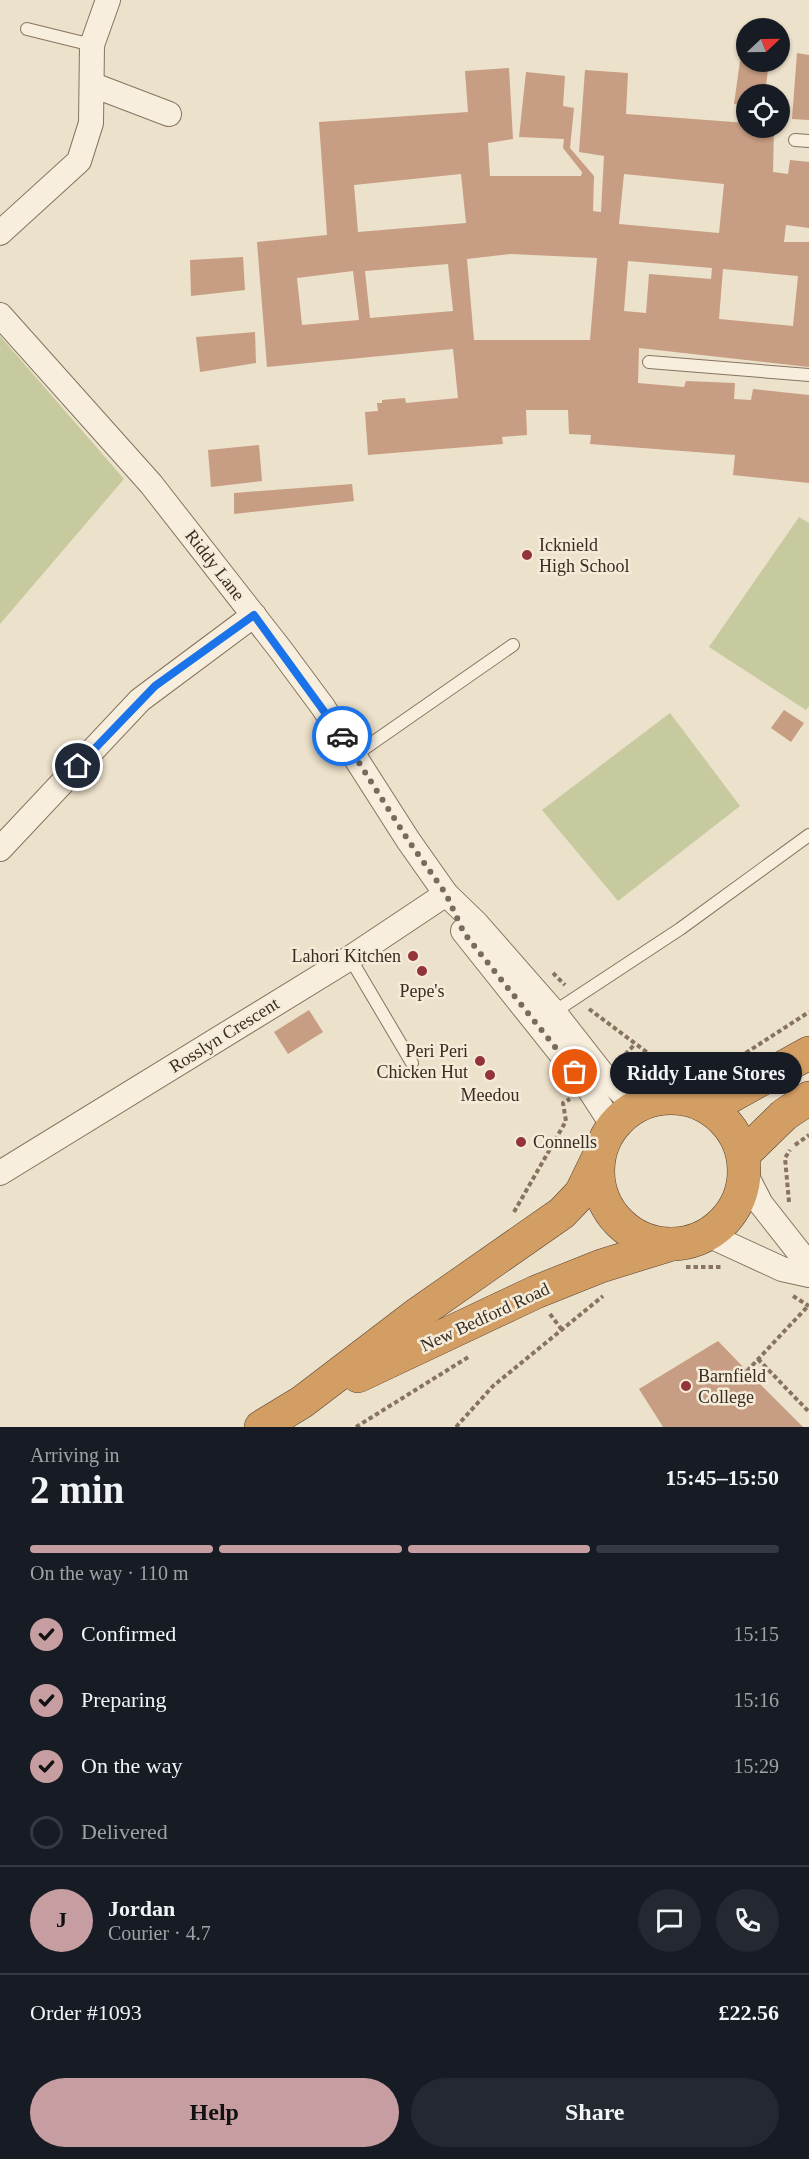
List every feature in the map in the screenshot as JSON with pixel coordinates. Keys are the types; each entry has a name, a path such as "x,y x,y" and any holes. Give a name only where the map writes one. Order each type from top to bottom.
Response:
{"highway":[{"path":"701,1104 731,1096 809,1053"},
{"path":"668,1097 701,1104 721,1116 735,1134 744,1164 741,1194 730,1214 674,1256 630,1232 615,1217 603,1198 598,1178 599,1156 613,1126 630,1110 651,1100 668,1097"},
{"path":"744,1164 784,1116 809,1098"},
{"name":"New Bedford Road","path":"261,1427 302,1402 416,1315 562,1213 581,1193 599,1156"},
{"name":"New Bedford Road","path":"302,1402 536,1293 601,1266 674,1256"}],"street":[{"path":"0,233 79,161 91,123 92,45 108,0"},
{"path":"93,86 169,114"},
{"name":"Riddy Lane","path":"0,315 151,484 254,615 323,707 355,755 408,840 446,894 464,933 589,1089 613,1126"},
{"path":"0,849 140,700 254,615"},
{"name":"Riddy Lane","path":"446,894 476,923 554,1012 604,1076 623,1094 651,1100"},
{"name":"Rosslyn Crescent","path":"0,1173 350,958 446,894"},
{"path":"744,1164 761,1204 809,1265"},
{"path":"706,1234 782,1269 809,1275"}],"lane":[{"path":"27,29 92,45"},
{"path":"795,140 809,141"},
{"path":"649,363 809,375"},
{"path":"355,755 513,645"},
{"path":"554,1012 680,929 809,835"},
{"path":"350,958 412,1063"}],"path":[{"path":"590,1010 652,1056 704,1076 741,1056 809,1012"},
{"path":"512,1216 566,1121 563,1103"},
{"path":"789,1204 785,1158 790,1150 809,1135"},
{"path":"674,1256 726,1268"},
{"path":"747,1371 808,1306 788,1292"},
{"path":"456,1427 493,1386 604,1295"},
{"path":"545,1308 562,1330"},
{"path":"356,1427 476,1352"},
{"path":"758,1359 809,1412"}],"green space":[{"path":"0,336 124,479 0,624"},
{"path":"799,517 809,523 809,706 806,710 709,647"},
{"path":"670,713 740,806 618,901 542,810"}],"building":[{"path":"797,53 809,55 809,120 792,119"},
{"path":"509,68 513,139 488,143 490,176 581,176 582,172 563,148 564,139 519,137 526,72 565,76 563,106 574,108 570,148 594,176 593,211 601,212 604,156 579,152 585,70 628,73 626,114 736,122 736,138 774,138 773,172 788,174 790,160 809,162 809,228 786,225 784,242 809,242 809,367 639,348 638,383 684,387 686,381 735,383 734,399 751,400 753,389 809,395 809,483 733,475 735,455 590,444 591,435 569,434 568,410 526,410 527,435 502,437 503,444 368,455 365,412 378,411 377,403 382,403 382,400 405,398 406,403 458,398 453,349 267,367 257,242 327,235 319,122 468,112 465,71","holes":["461,174 466,223 358,232 354,185","624,174 724,184 719,233 619,224","511,254 597,258 590,340 474,340 467,259","628,261 712,268 711,279 649,274 646,313 624,311","448,264 453,311 370,318 365,271","723,269 798,276 793,326 719,319","353,271 359,320 302,325 297,278"]},
{"path":"738,72 768,72 766,84 737,84"},
{"path":"243,257 245,290 191,296 190,260"},
{"path":"255,332 256,363 200,372 196,337"},
{"path":"259,445 262,481 211,487 208,450"},
{"path":"352,484 354,501 234,514 234,493"},
{"path":"784,710 804,723 791,742 771,728"},
{"path":"309,1010 323,1032 288,1054 274,1032"},
{"name":"Barnfield College","path":"718,1341 803,1427 663,1427 639,1389"}],"way so far":[{"path":"342,736 408,840 446,894 464,933 575,1072"}],"place":[{"name":"Icknield High School","path":"527,555"},
{"name":"Lahori Kitchen","path":"413,956"},
{"name":"Pepe's","path":"422,971"},
{"name":"Peri Peri Chicken Hut","path":"480,1061"},
{"name":"Riddy Lane Stores","path":"575,1072"},
{"name":"Meedou","path":"490,1075"},
{"name":"Connells","path":"521,1142"},
{"name":"Barnfield College","path":"686,1386"}],"route":[{"path":"78,766 155,686 254,615 342,736"}]}
